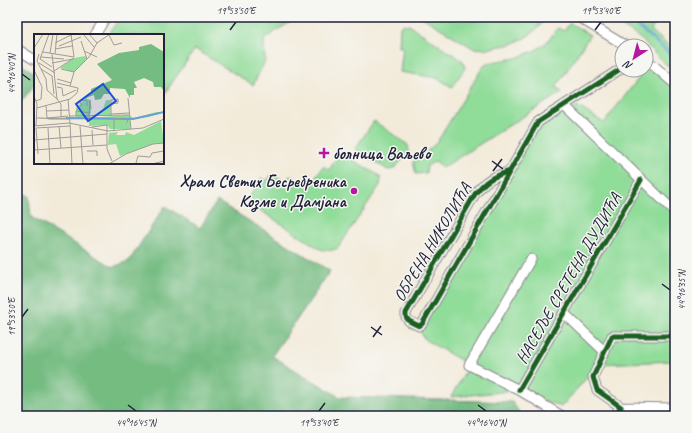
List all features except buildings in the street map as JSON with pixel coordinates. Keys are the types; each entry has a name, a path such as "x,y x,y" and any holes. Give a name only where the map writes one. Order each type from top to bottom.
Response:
{"street":[{"path":"96,34 106,17"},
{"path":"578,17 614,39"},
{"path":"17,49 34,59"},
{"path":"654,66 675,84"},
{"name":"ОБРЕНА НИКОЛИЋА","path":"510,171 486,181 475,194 406,313 406,317 409,321 419,326 422,324 510,171 538,122 614,73"},
{"path":"564,105 675,212"},
{"name":"НАСЕЉЕ СРЕТЕНА ДУДИЋА","path":"519,390 641,180"},
{"path":"531,259 469,364 519,390 562,416"},
{"name":"НАСЕЉЕ СРЕТЕНА ДУДИЋА","path":"564,314 605,352"},
{"path":"675,336 612,336 593,376 597,390 621,407 675,408"},
{"path":"614,416 621,407"}],"green space":[{"path":"120,17 298,17 264,39 265,61 253,85 195,49 164,95 164,34 109,34"},
{"path":"422,17 546,17 538,28 525,38 512,44 486,49 473,48"},
{"path":"607,17 660,17 651,30 675,52 675,72 654,53 654,38 639,38"},
{"path":"570,23 590,35 556,87 562,92 442,168 436,161 427,166 426,173 416,174 413,162 431,148 439,139 484,65 492,62 516,58 534,51 546,43 558,28 564,31"},
{"path":"404,24 409,25 463,61 465,68 452,87 437,78 400,72 403,47 399,47 400,27"},
{"path":"17,62 34,72 34,85 17,107"},
{"path":"654,66 675,84 675,361 599,364 561,407 519,390 451,397 469,365 429,342 423,337 420,330 538,122 577,106 604,123 639,78 654,78"},
{"path":"374,121 408,145 409,152 394,169 388,170 355,149"},
{"path":"340,152 378,175 381,179 380,185 338,248 334,250 320,249 249,203 248,199 261,178 267,181 271,175 287,181 290,176 309,187 323,166 329,170"},
{"path":"17,190 29,196 31,217 113,267 129,261 165,206 200,228 217,201 330,271 272,356 340,397 512,402 522,416 17,416"}],"waterway":[{"path":"624,17 636,25 675,58"}],"cycle path":[{"path":"510,171 538,122 614,73"},
{"path":"510,171 422,324 419,326 409,321 406,317 406,313 475,194 490,179 510,171"},
{"path":"519,390 641,180"},
{"path":"614,416 621,407 597,390 593,377 612,336 675,336"}],"place":[{"name":"болница Ваљево","path":"324,153"},
{"name":"Храм Светих Бесребреника Козме и Дамјана","path":"354,191"}]}
